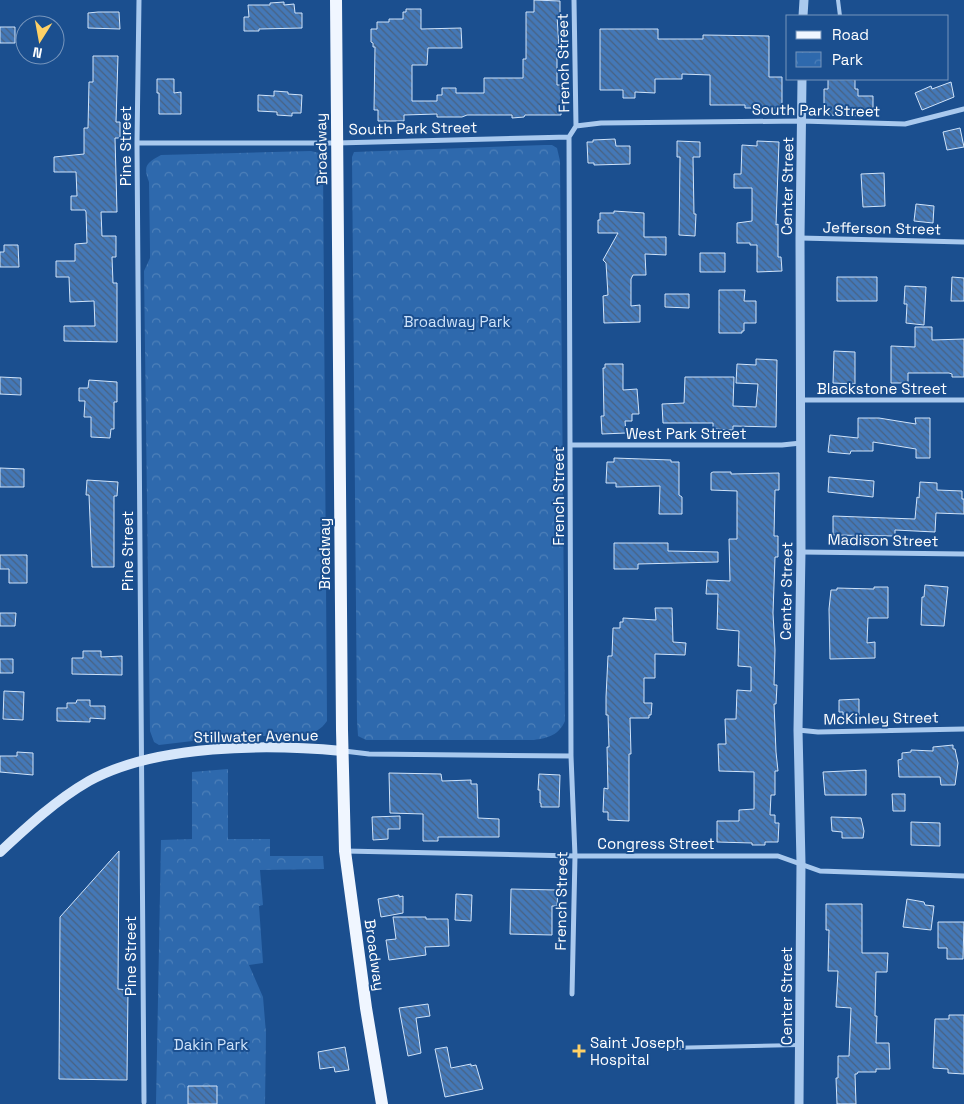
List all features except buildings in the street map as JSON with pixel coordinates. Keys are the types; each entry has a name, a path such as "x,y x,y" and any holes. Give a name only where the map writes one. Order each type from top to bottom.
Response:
{"main road":[{"name":"Broadway","path":"336,0 342,751 345,851 366,1008 382,1104"},
{"name":"Stillwater Avenue","path":"0,852 66,796 91,781 126,766 197,750 303,747 342,751"}],"street":[{"name":"Pine Street","path":"139,0 137,143 144,1103"},
{"name":"French Street","path":"572,994 575,856 571,756 569,137 576,126 574,0"},
{"path":"803,15 804,0"},
{"name":"Center Street","path":"799,1104 800,863 798,730 801,552 800,238 802,80"},
{"name":"South Park Street","path":"576,126 602,123 802,121 905,124 964,109"},
{"name":"South Park Street","path":"137,143 337,143 569,137"},
{"name":"Jefferson Street","path":"800,238 964,242"},
{"name":"Blackstone Street","path":"801,400 964,400"},
{"name":"West Park Street","path":"571,445 782,445 801,443"},
{"name":"Madison Street","path":"801,552 964,554"},
{"name":"McKinley Street","path":"798,730 818,732 964,729"},
{"name":"Stillwater Avenue","path":"342,751 369,754 571,756"},
{"name":"Congress Street","path":"345,851 575,856 778,856 820,871 964,876"}],"lane":[{"path":"838,0 840,15"},
{"path":"667,1048 799,1045"}],"green space":[{"name":"Broadway Park","path":"552,145 557,148 560,161 565,721 556,733 534,740 366,740 358,736 357,720 352,157 354,152"},
{"path":"311,151 322,156 323,163 327,721 317,731 303,735 226,737 159,745 154,742 150,731 144,271 150,258 150,250 149,182 146,169 152,160 161,155"},
{"name":"Dakin Park","path":"228,769 228,839 270,839 270,856 323,856 324,869 260,870 263,905 259,906 263,963 249,965 263,997 266,1033 265,1104 156,1104 161,840 192,839 192,772"}],"place":[{"name":"Saint Joseph Hospital","path":"579,1051"}]}
